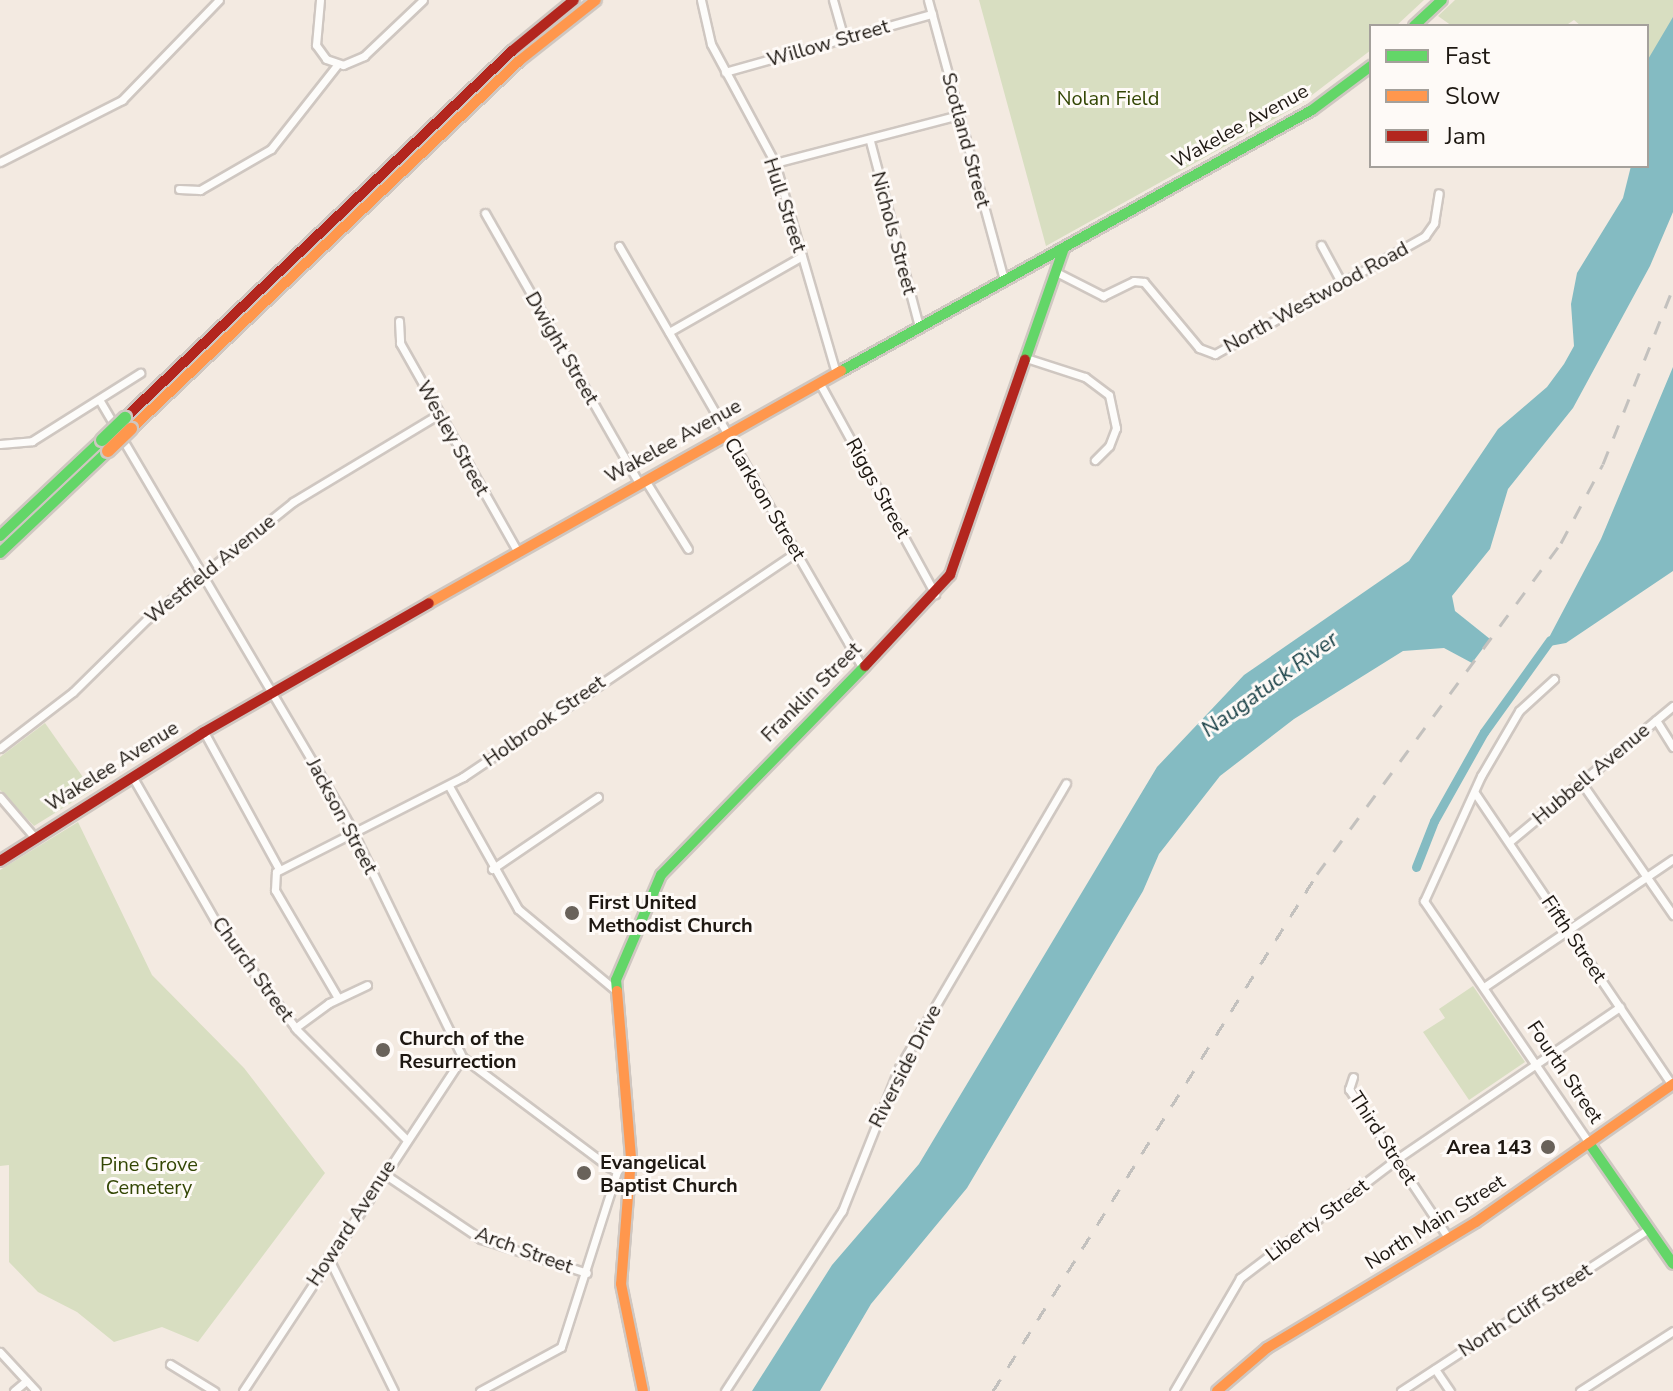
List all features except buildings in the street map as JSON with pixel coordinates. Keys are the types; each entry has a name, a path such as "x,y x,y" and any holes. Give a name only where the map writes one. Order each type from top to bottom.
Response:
{"main road":[{"path":"0,553 105,446 512,51 574,0"},
{"path":"128,424 519,61 596,0"},
{"path":"1416,24 1442,0"},
{"name":"Wakelee Avenue","path":"0,861 204,732 642,481 1312,110 1369,67"},
{"name":"Franklin Street","path":"614,989 661,875 697,833 936,595 959,555 1058,273 1064,248"},
{"path":"0,536 105,446"},
{"path":"614,989 629,1093 631,1158 621,1284 643,1391"},
{"name":"North Main Street","path":"1217,1391 1267,1348 1449,1239 1672,1085"},
{"name":"Fourth Street","path":"1589,1143 1673,1264"}],"street":[{"path":"0,162 122,100 219,0"},
{"path":"320,0 316,45 337,65"},
{"path":"179,189 200,190 271,149 337,65 364,56 423,0"},
{"name":"Hull Street","path":"701,0 707,32 725,72 775,163 836,373"},
{"path":"833,0 844,39"},
{"name":"Scotland Street","path":"928,0 1004,280"},
{"name":"Willow Street","path":"725,72 932,14"},
{"path":"775,163 870,141 959,115"},
{"name":"Nichols Street","path":"870,141 919,326"},
{"name":"North Westwood Road","path":"1058,273 1103,296 1134,281 1144,282 1199,348 1215,354 1425,236 1434,223 1439,193"},
{"name":"Dwight Street","path":"485,213 642,481 688,549"},
{"path":"1321,245 1341,282"},
{"name":"Clarkson Street","path":"619,246 863,669"},
{"path":"669,332 802,256"},
{"name":"Wesley Street","path":"399,321 400,343 518,552"},
{"path":"1026,358 1085,377 1109,395 1116,428 1109,446 1095,460"},
{"path":"2,444 32,441 140,373"},
{"name":"Riggs Street","path":"819,382 936,595"},
{"name":"Jackson Street","path":"100,401 274,692 354,834 462,1057 617,1171"},
{"name":"Westfield Avenue","path":"0,748 73,692 202,572 309,491 439,414"},
{"name":"Holbrook Street","path":"279,869 449,786 797,552"},
{"path":"1475,793 1519,711 1554,679"},
{"name":"Hubbell Avenue","path":"1509,842 1673,706"},
{"path":"1656,720 1673,747"},
{"path":"204,732 279,869 272,879 275,890 338,998"},
{"name":"Church Street","path":"132,776 216,922 295,1028 405,1138"},
{"path":"1581,782 1673,915"},
{"name":"Riverside Drive","path":"725,1391 842,1211 899,1068 1066,783"},
{"path":"449,786 492,869 518,909 614,989"},
{"name":"Fifth Street","path":"1475,793 1672,1085"},
{"name":"Fourth Street","path":"1475,793 1424,901 1589,1143"},
{"path":"0,797 35,838"},
{"path":"492,869 598,797"},
{"path":"1484,987 1673,859"},
{"path":"295,1028 338,998 367,985"},
{"name":"Liberty Street","path":"1174,1391 1240,1278 1397,1159 1620,1007"},
{"name":"Howard Avenue","path":"243,1391 405,1138 462,1057"},
{"name":"Third Street","path":"1353,1077 1349,1089 1449,1239"},
{"path":"480,1391 558,1351 587,1273 617,1171 631,1158"},
{"name":"Arch Street","path":"383,1173 481,1239 587,1273"},
{"name":"North Cliff Street","path":"1401,1391 1649,1229"},
{"path":"328,1257 394,1391"},
{"path":"1580,1391 1673,1331"},
{"path":"0,1352 36,1391"},
{"path":"170,1364 214,1391"},
{"path":"1435,1369 1450,1391"},
{"path":"14,1391 26,1381"}],"green space":[{"name":"Nolan Field","path":"979,0 1424,0 1398,24 1369,24 1369,52 1299,105 1046,246"},
{"path":"1455,0 1673,0 1673,100 1649,81 1649,24 1579,24 1574,20 1568,24 1449,24 1438,16"},
{"path":"45,723 92,790 34,826 0,790 0,757"},
{"name":"Pine Grove Cemetery","path":"78,822 152,975 244,1068 325,1173 198,1342 162,1327 114,1342 77,1312 38,1292 9,1262 9,1165 0,1166 0,870"},
{"path":"1473,986 1525,1062 1469,1100 1423,1032 1445,1018 1439,1009"}],"water":[{"name":"Naugatuck River","path":"1673,17 1673,212 1650,266 1573,408 1508,489 1490,549 1452,596 1455,611 1490,639 1472,663 1444,648 1403,651 1294,719 1220,776 1159,854 1143,891 967,1188 871,1304 820,1391 752,1391 832,1265 919,1164 1157,767 1244,675 1409,561 1498,429 1547,387 1564,364 1574,346 1571,304 1577,273 1623,198 1630,168 1649,168 1649,58"},
{"path":"1673,367 1673,571 1566,643 1544,647 1601,539"}],"waterway":[{"path":"1416,867 1434,821 1484,732 1550,640"}],"railway":[{"path":"993,1391 1317,874 1561,543 1603,464 1673,288"}],"traffic: fast":[{"path":"1416,24 1442,0"},
{"path":"841,371 1312,110 1369,67"},
{"path":"1025,360 1064,248"},
{"path":"102,440 125,418"},
{"path":"0,536 102,440"},
{"path":"0,553 108,451"},
{"path":"617,991 616,980 661,875 865,666"},
{"path":"1589,1143 1673,1264"}],"traffic: slow":[{"path":"131,429 519,61 596,0"},
{"path":"429,603 841,371"},
{"path":"108,451 131,429"},
{"path":"617,991 631,1158 621,1284 643,1391"},
{"path":"1217,1391 1267,1348 1476,1222 1673,1084"}],"traffic: jam":[{"path":"125,418 512,51 574,0"},
{"path":"865,666 950,575 1025,360"},
{"path":"0,861 204,732 429,603"}],"place":[{"name":"First United Methodist Church","path":"572,913"},
{"name":"Church of the Resurrection","path":"383,1050"},
{"name":"Area 143","path":"1548,1147"},
{"name":"Evangelical Baptist Church","path":"584,1173"}]}
